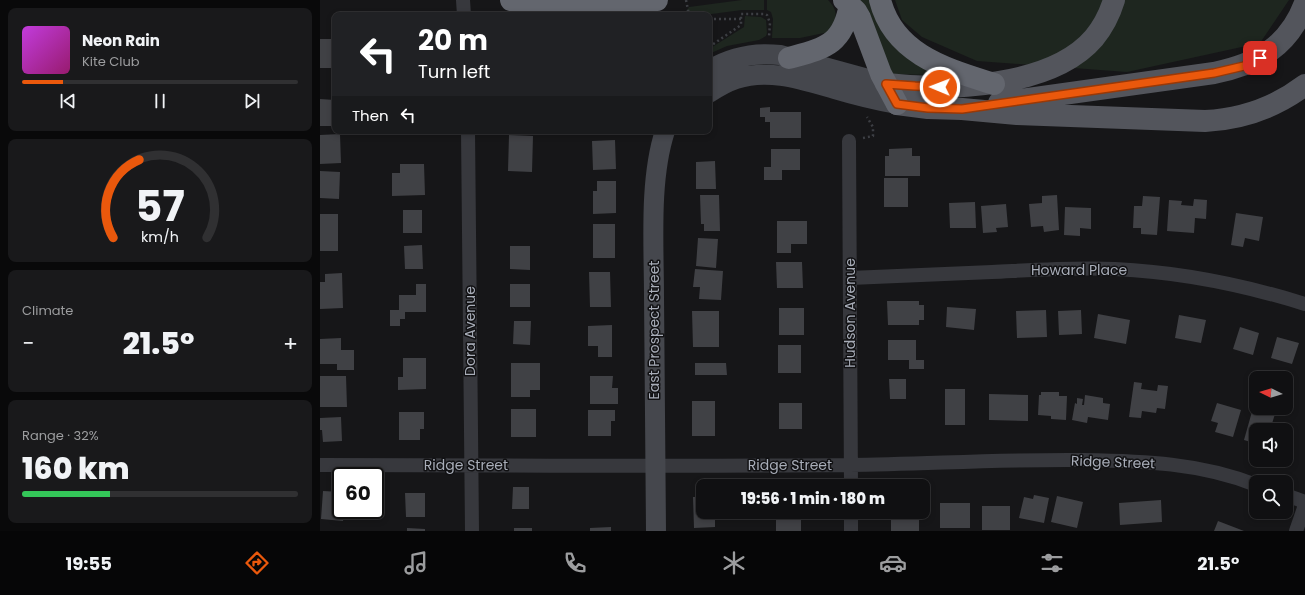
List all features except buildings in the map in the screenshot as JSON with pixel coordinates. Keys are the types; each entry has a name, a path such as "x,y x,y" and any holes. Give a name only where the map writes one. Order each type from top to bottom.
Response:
{"highway":[{"path":"511,0 520,3 594,3 657,0"},
{"path":"880,0 896,32 914,50 940,65 994,84"},
{"path":"789,58 819,49 835,39 844,27 847,2"},
{"path":"847,2 856,11 864,27 877,65 897,104"}],"main road":[{"path":"886,84 937,87 994,84 1047,69 1073,56 1093,39 1101,28 1114,0"},
{"path":"962,109 1214,73 1244,66 1260,58 1283,40 1302,12 1305,3"},
{"path":"897,104 928,108 962,109 1017,114 1190,121 1220,120 1258,111 1284,99 1305,85"}],"street":[{"path":"463,0 464,12"},
{"path":"712,69 737,58 749,55 770,54 886,84"},
{"path":"712,91 736,79 747,76 767,75 794,78 866,98 897,104"},
{"name":"Dora Avenue","path":"468,134 472,531"},
{"name":"East Prospect Street","path":"656,531 654,222 657,163 664,134"},
{"name":"Hudson Avenue","path":"849,141 850,479"},
{"name":"Howard Place","path":"850,278 1062,268 1116,269 1170,274 1223,283 1276,295 1305,304"},
{"name":"Ridge Street","path":"320,465 655,466 851,465 1056,460 1124,461 1181,465 1210,470 1249,483"},
{"path":"1293,498 1305,502"},
{"path":"1296,531 1305,505"},
{"path":"851,519 851,531"}],"path":[{"path":"686,0 688,12"},
{"path":"712,45 741,26 741,14 767,15 770,23 769,42"},
{"path":"712,18 741,19"},
{"path":"849,141 873,136 869,118 862,114 866,98"}],"shaded area":[{"path":"742,0 764,0 764,10 742,10 712,14 712,12 685,12 689,7"},
{"path":"767,0 828,0 835,10 836,14 834,23 825,36 824,33 800,38 772,38 773,19 771,12 767,10"},
{"path":"859,0 873,0 934,75 886,74"},
{"path":"895,0 1289,0 1260,43 1127,72 977,61 922,37 902,20"},
{"path":"745,16 761,17 766,20 766,36 759,40 727,46 712,53 712,47 744,27"}],"route":[{"path":"940,87 886,84 897,104 912,107 962,109 1214,73 1244,66 1260,58"}]}
